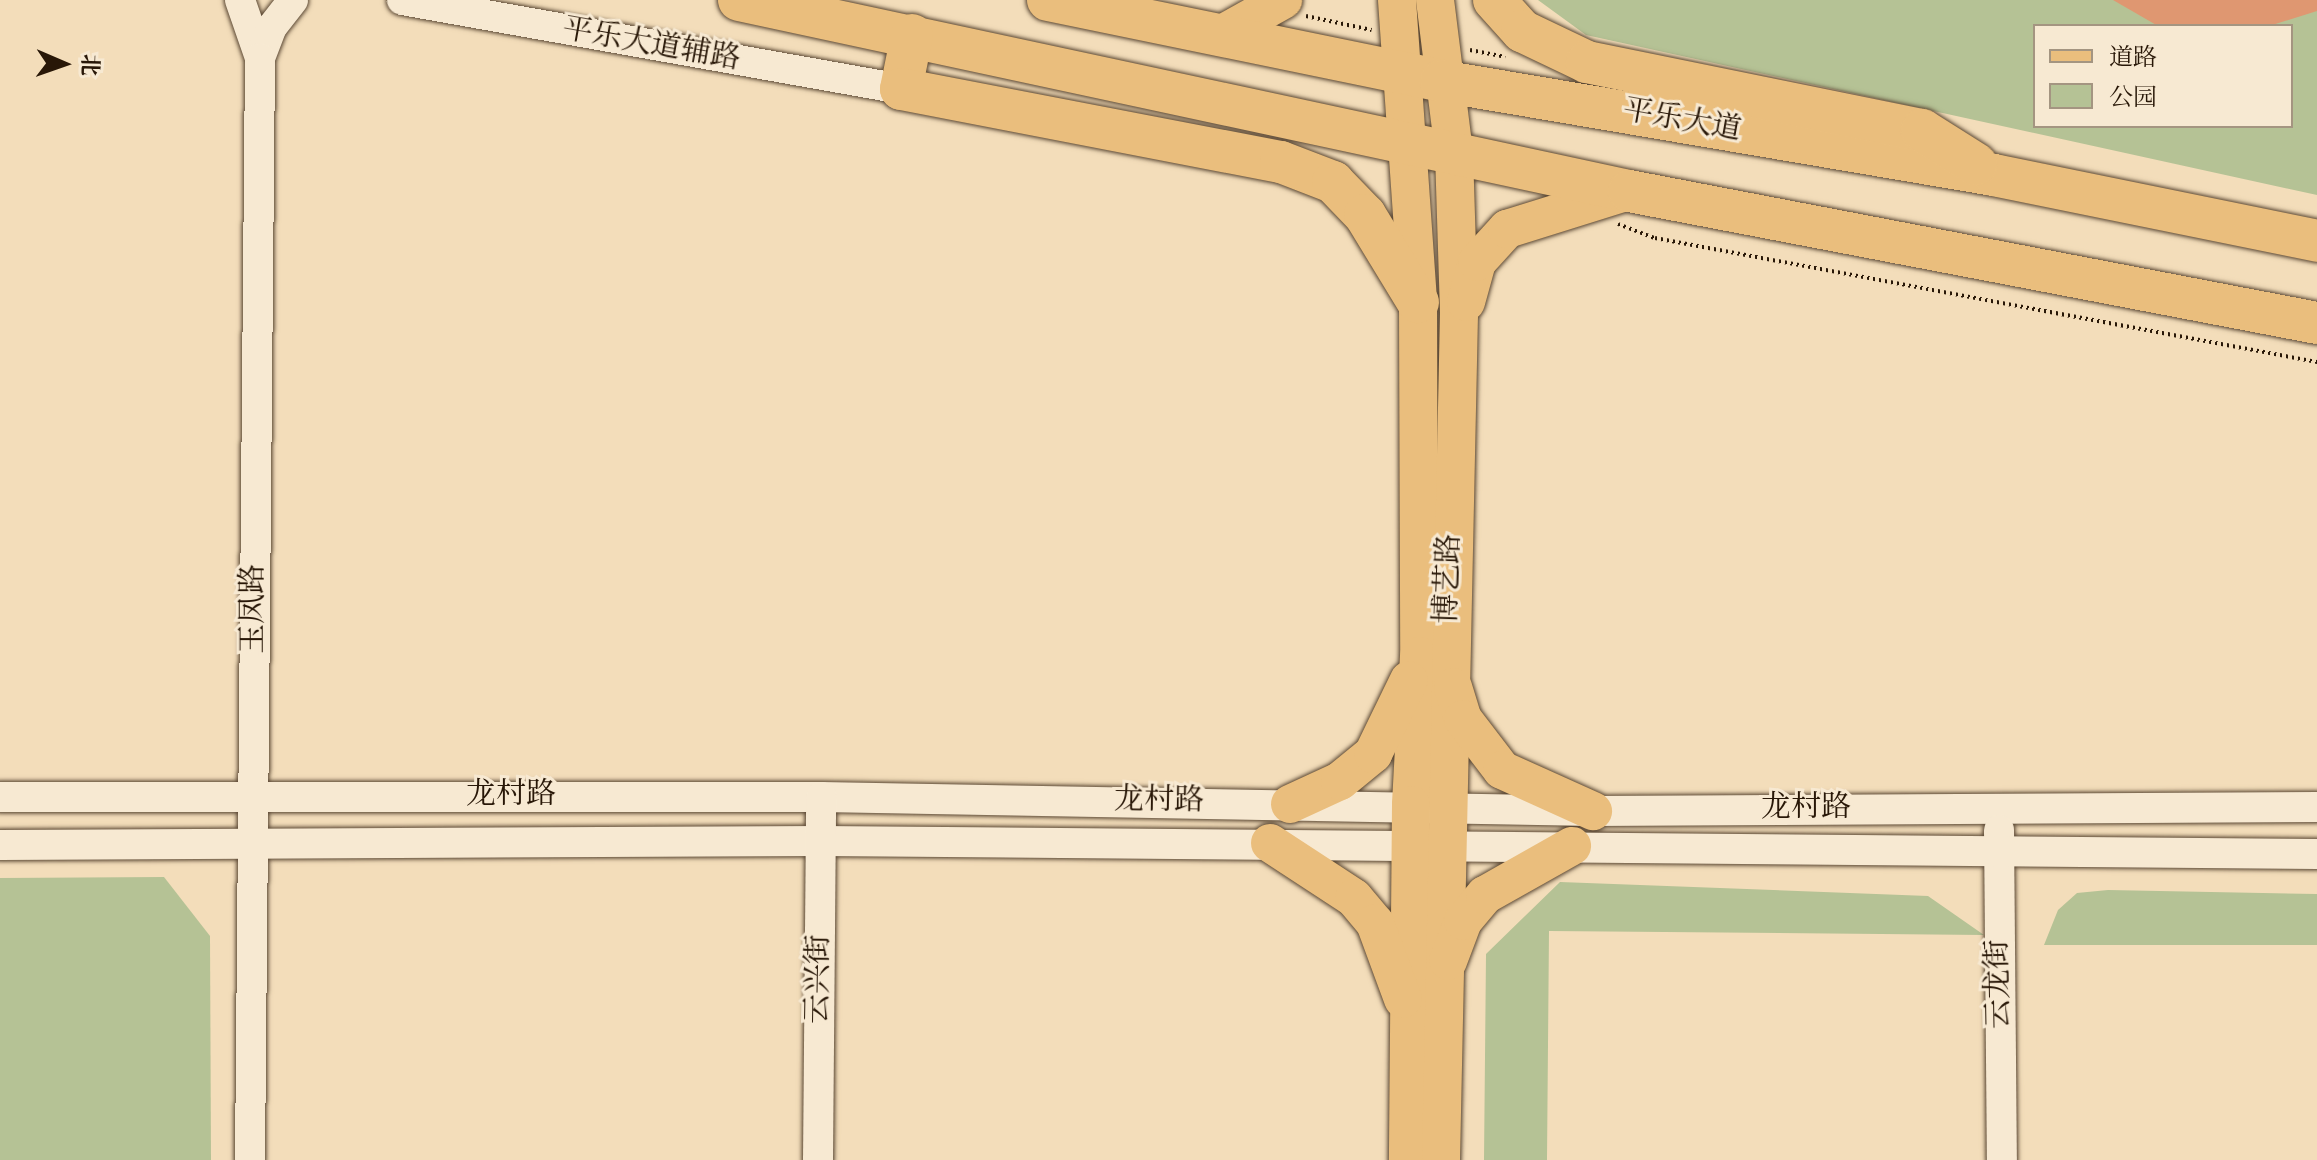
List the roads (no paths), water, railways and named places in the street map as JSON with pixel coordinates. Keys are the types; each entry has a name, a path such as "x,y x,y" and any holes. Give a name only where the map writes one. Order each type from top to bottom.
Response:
{"highway":[{"path":"739,0 1454,153 1621,206 2317,323"},
{"name":"平乐大道","path":"1048,0 1422,76 1994,175 2317,241"},
{"path":"1494,0 1522,31 1587,62 1922,130 1994,175"},
{"path":"912,35 901,89 1303,168 1333,182 1365,215 1418,302"}],"main road":[{"path":"1222,34 1283,0"},
{"name":"博艺路","path":"1397,0 1422,76 1454,153 1458,328 1433,663 1428,845 1411,1021 1408,1160"},
{"name":"博艺路","path":"1433,663 1409,143 1435,0"},
{"path":"1458,328 1477,262 1507,229 1621,206"},
{"path":"1290,804 1340,781 1373,754 1433,663 1463,719 1502,770 1593,811"},
{"path":"1270,843 1354,898 1375,923 1411,1021"},
{"name":"博艺路","path":"1428,845 1443,975 1441,1160"},
{"path":"1443,975 1463,921 1485,895 1572,846"}],"street":[{"path":"240,0 260,58"},
{"path":"260,58 272,27 293,0"},
{"name":"平乐大道辅路","path":"402,0 901,89"},
{"name":"玉凤路","path":"250,1160 260,58"},
{"name":"龙村路","path":"0,797 821,797 1593,811 2317,807"},
{"name":"云兴街","path":"818,1160 821,797"},
{"name":"云龙街","path":"1999,808 2002,1160"},
{"name":"龙村路","path":"0,845 253,847 821,841 2317,854"}]}
